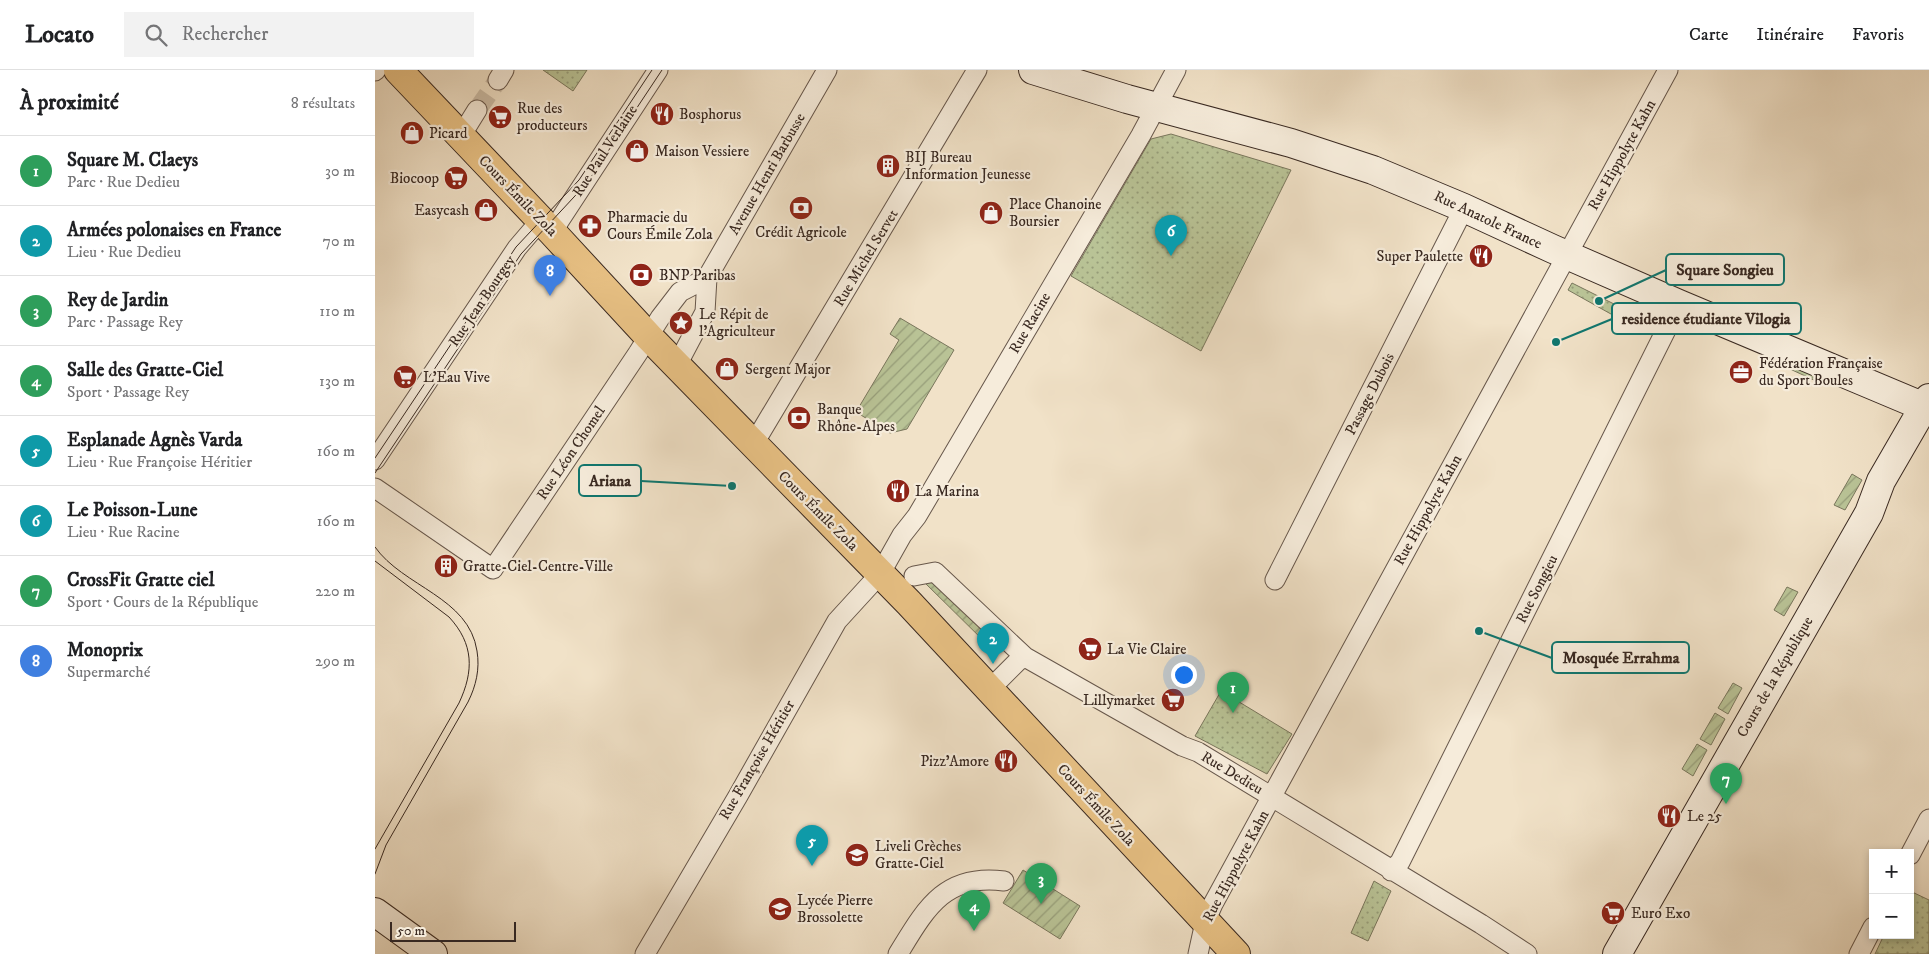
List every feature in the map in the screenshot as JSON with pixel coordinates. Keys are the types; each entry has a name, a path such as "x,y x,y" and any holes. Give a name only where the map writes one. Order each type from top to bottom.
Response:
{"main road":[{"name":"Cours Émile Zola","path":"398,70 547,226 649,337 880,574 1236,954"}],"street":[{"name":"Rue Paul Verlaine","path":"547,226 658,70"},
{"name":"Avenue Henri Barbusse","path":"677,365 705,312 707,278 827,70"},
{"name":"Rue Michel Servet","path":"753,445 977,70"},
{"name":"Rue Anatole France","path":"1033,70 1291,143 1404,181 1567,256 1679,304 1927,404"},
{"name":"Rue Racine","path":"880,574 902,535 921,508 1176,70"},
{"name":"Rue Hippolyte Kahn","path":"1198,954 1205,922 1213,904 1668,70"},
{"path":"459,134 464,131 477,110"},
{"name":"Passage Dubois","path":"1275,580 1464,208"},
{"name":"Rue Jean Bourgey","path":"375,460 517,248 547,226"},
{"path":"649,337 660,318 680,292 707,278"},
{"name":"Rue Songieu","path":"1391,871 1400,862 1679,304"},
{"name":"Rue Léon Chomel","path":"375,488 493,569 649,337"},
{"name":"Cours de la République","path":"1617,954 1869,513 1881,481 1927,404"},
{"name":"Rue Dedieu","path":"914,576 935,572 1025,657 1182,746 1199,752 1527,954"},
{"name":"Rue Françoise Héritier","path":"645,954 738,796 837,620 880,574"},
{"path":"989,690 1018,661 1025,657"},
{"path":"1913,849 1929,818"},
{"path":"898,954 923,913 943,894 974,879 1003,881"},
{"path":"375,912 404,931 433,954"},
{"path":"1859,954 1869,935"}],"green space":[{"path":"543,70 587,70 573,91"},
{"path":"1171,134 1291,170 1201,351 1071,276 1151,139"},
{"path":"1572,283 1632,313 1627,323 1568,290"},
{"path":"900,318 954,350 907,429 890,433 856,412 899,340 890,334"},
{"path":"1780,356 1819,373 1816,381 1777,363"},
{"path":"1852,474 1862,480 1845,510 1834,505"},
{"path":"928,575 1007,637 993,650 923,581"},
{"path":"1787,587 1798,592 1784,616 1774,610"},
{"path":"1733,683 1742,688 1728,714 1718,708"},
{"path":"1221,691 1292,734 1267,774 1195,736"},
{"path":"1715,713 1725,719 1711,745 1700,739"},
{"path":"1697,744 1707,750 1693,776 1682,769"},
{"path":"1023,870 1080,906 1060,939 1003,903"},
{"path":"1374,881 1391,891 1368,941 1351,933"},
{"path":"1914,893 1929,900 1929,954 1875,954 1882,939 1914,939"}],"tunnel":[{"path":"477,110 498,80"}],"tram line":[{"path":"375,458 516,247 579,180 652,70"},
{"path":"375,473 521,254 587,183 662,70"},
{"path":"375,547 387,561 449,605 462,618 471,633 477,651 478,664 475,684 468,702 386,845 375,874"},
{"path":"375,561 449,617 463,637 469,658 467,680 459,703 375,849"}],"place":[{"name":"Bosphorus","path":"662,114"},
{"name":"Rue des producteurs","path":"500,117"},
{"name":"Picard","path":"412,133"},
{"name":"Maison Vessiere","path":"637,151"},
{"name":"BIJ Bureau Information Jeunesse","path":"888,166"},
{"name":"Biocoop","path":"456,178"},
{"name":"Crédit Agricole","path":"801,208"},
{"name":"Easycash","path":"486,210"},
{"name":"Place Chanoine Boursier","path":"991,213"},
{"name":"Pharmacie du Cours Émile Zola","path":"590,226"},
{"name":"Le Poisson-Lune","path":"1171,256"},
{"name":"Super Paulette","path":"1481,256"},
{"name":"BNP Paribas","path":"641,275"},
{"name":"Monoprix","path":"550,296"},
{"name":"Square Songieu","path":"1599,301"},
{"name":"Le Répit de l'Agriculteur","path":"681,323"},
{"name":"residence étudiante Vilogia","path":"1556,342"},
{"name":"Sergent Major","path":"727,369"},
{"name":"Fédération Française du Sport Boules","path":"1741,372"},
{"name":"L'Eau Vive","path":"405,377"},
{"name":"Banque Rhône-Alpes","path":"799,418"},
{"name":"Ariana","path":"732,486"},
{"name":"La Marina","path":"898,491"},
{"name":"Gratte-Ciel-Centre-Ville","path":"446,566"},
{"name":"Mosquée Errahma","path":"1479,631"},
{"name":"La Vie Claire","path":"1090,649"},
{"name":"Armées polonaises en France","path":"993,664"},
{"name":"Lillymarket","path":"1173,700"},
{"name":"Square M. Claeys","path":"1233,713"},
{"name":"Pizz'Amore","path":"1006,761"},
{"name":"CrossFit Gratte ciel","path":"1726,804"},
{"name":"Le 25","path":"1669,816"},
{"name":"Liveli Crèches Gratte-Ciel","path":"857,855"},
{"name":"Esplanade Agnès Varda","path":"812,866"},
{"name":"Rey de Jardin","path":"1041,904"},
{"name":"Lycée Pierre Brossolette","path":"780,909"},
{"name":"Euro Exo","path":"1613,913"},
{"name":"Salle des Gratte-Ciel","path":"974,931"}]}
